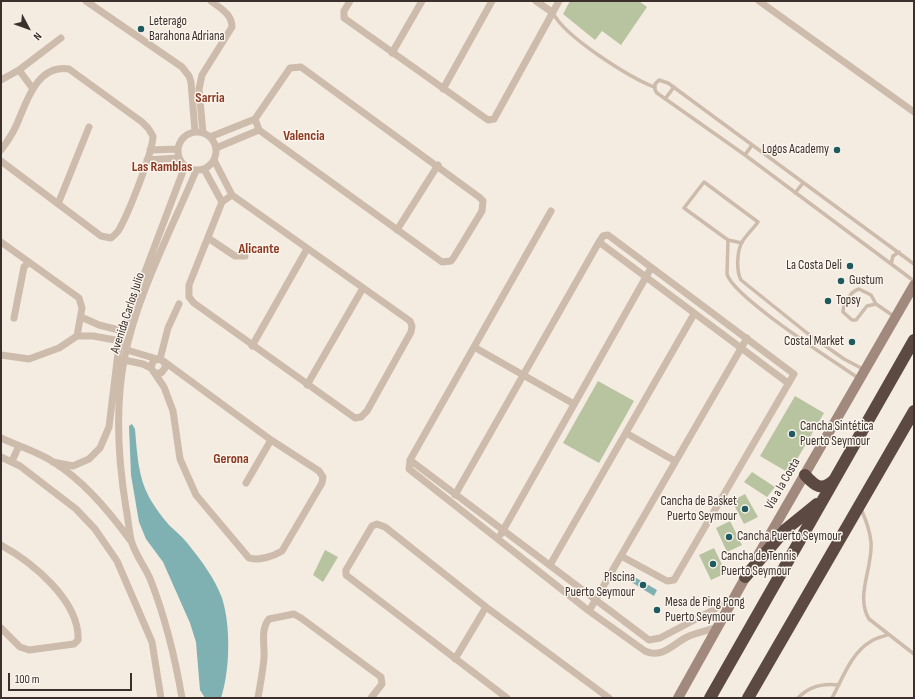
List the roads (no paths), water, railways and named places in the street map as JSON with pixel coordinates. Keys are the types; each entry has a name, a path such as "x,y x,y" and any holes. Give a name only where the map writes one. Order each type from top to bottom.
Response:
{"highway":[{"path":"710,698 914,340"},
{"path":"748,698 914,411"},
{"path":"805,475 810,481 822,487 827,486 834,479"},
{"path":"745,577 784,530 813,509 824,498"}],"street":[{"path":"86,1 182,67 189,76 193,97 195,132"},
{"path":"203,133 199,89 202,75 232,27 232,20 228,15 210,1"},
{"path":"350,1 344,12 344,18 485,119 494,119 559,1"},
{"path":"392,53 422,1"},
{"path":"443,89 492,1"},
{"path":"536,1 552,12"},
{"path":"759,1 914,112"},
{"path":"1,80 19,70 61,38"},
{"path":"210,136 255,119 290,68 297,66 438,165 483,201 482,211 451,261 442,262 259,130 255,119"},
{"path":"1,150 16,127 33,89 49,73 58,69 69,69 148,128 153,136 147,160 121,226 111,238 101,236 1,161"},
{"path":"19,70 33,89"},
{"path":"58,204 89,127"},
{"path":"216,148 259,130"},
{"path":"214,160 204,169 196,171 185,166 179,158 178,149 184,138 195,132 210,136 216,148 214,160 232,195 410,321 412,326 411,332 367,411 362,417 355,418 307,385 194,303 189,297 189,285 222,202 232,195"},
{"path":"150,150 178,149"},
{"path":"147,160 179,158"},
{"path":"397,230 438,165"},
{"name":"Avenida Carlos Julio","path":"53,462 73,466 89,459 100,448 109,427 118,353 124,331 138,286 185,166"},
{"path":"204,169 222,202"},
{"name":"Avenida Carlos Julio","path":"131,542 121,475 118,421 124,360 146,289 196,171"},
{"path":"551,211 410,460 408,467 589,611 645,651 655,654 667,650 687,637 717,627"},
{"path":"456,495 599,242 603,236 608,235 793,372 794,375 674,580 667,581 621,556"},
{"path":"208,238 235,256 245,256"},
{"path":"1,242 79,298 82,308 77,336"},
{"path":"599,242 788,383"},
{"path":"252,346 307,249"},
{"path":"14,318 24,267 29,262"},
{"path":"498,539 651,268"},
{"name":"Vía a la Costa","path":"678,698 745,577 914,285"},
{"path":"138,286 146,289"},
{"path":"307,385 363,288"},
{"path":"127,350 160,359 271,440 319,471 323,477 322,483 282,551 269,556 252,559 247,557 235,540 196,495 180,459 174,411 164,387 154,371 152,363 160,359 167,332 179,304"},
{"path":"550,565 694,314"},
{"path":"81,317 99,325 124,331"},
{"path":"1,355 29,359 59,348 77,336 93,336 121,341"},
{"path":"589,611 747,338"},
{"path":"474,347 574,404"},
{"path":"124,360 143,364 154,371 161,373 166,368 165,364 160,359"},
{"path":"626,432 675,461"},
{"name":"Avenida Carlos Julio","path":"1,438 53,462 70,474 110,513 131,542 149,576 166,620 177,666 182,698"},
{"path":"104,439 119,439"},
{"path":"246,483 271,440"},
{"path":"12,461 19,446"},
{"path":"1,456 12,461 76,509 95,529 117,561 152,642 161,698"},
{"path":"410,460 644,637 653,640 732,600"},
{"path":"507,698 346,575 346,570 372,526 377,524 385,527 486,607 609,698"},
{"path":"1,545 44,576 68,604 79,632 78,640 74,644 35,651 20,646 1,628"},
{"path":"454,659 486,607"},
{"path":"258,698 264,658 264,629 266,623 269,619 294,614 381,677 382,684 371,698"}],"lane":[{"path":"552,12 560,25 594,51 633,78 654,87 657,93 665,99 745,155 914,281"},
{"path":"654,87 659,80 674,87 914,264"},
{"path":"665,99 674,87"},
{"path":"745,155 752,145"},
{"path":"742,243 728,240 684,208 704,182 758,222 742,243 738,264 739,276 741,280 807,333 844,359 862,374"},
{"path":"796,194 803,183"},
{"path":"728,240 727,274 728,279 736,289 770,316 862,374"},
{"path":"891,264 893,256 899,252"},
{"path":"876,304 867,306 856,320 852,320 843,312 843,308 849,297 855,290 859,289 871,295 876,304 895,317"},
{"path":"860,506 868,525 871,543 867,578 862,599 865,612 868,619 887,635 914,654"},
{"path":"832,698 852,661 861,649 870,641 887,635"},
{"path":"798,698 814,686 830,684 839,685"}],"water":[{"path":"132,424 135,429 140,473 149,497 166,522 186,541 203,563 216,584 222,598 227,622 228,662 221,698 205,698 200,690 196,642 190,623 163,562 146,539 139,522 131,475 129,426"},
{"name":"PIscina Puerto Seymour","path":"631,575 657,590 654,596 628,580"}],"place":[{"name":"Leterago Barahona Adriana","path":"141,29"},
{"name":"Logos Academy","path":"837,150"},
{"name":"La Costa Deli","path":"850,266"},
{"name":"Gustum","path":"841,281"},
{"name":"Topsy","path":"828,301"},
{"name":"Costal Market","path":"852,342"},
{"name":"Cancha Sintética Puerto Seymour","path":"792,434"},
{"name":"Cancha de Basket Puerto Seymour","path":"745,509"},
{"name":"Cancha Puerto Seymour","path":"729,537"},
{"name":"Cancha de Tennis Puerto Seymour","path":"713,564"},
{"name":"PIscina Puerto Seymour","path":"643,585"},
{"name":"Mesa de Ping Pong Puerto Seymour","path":"657,610"}],"district":[{"name":"Sarria","path":"210,98"},
{"name":"Valencia","path":"304,136"},
{"name":"Las Ramblas","path":"162,167"},
{"name":"Alicante","path":"259,249"},
{"name":"Gerona","path":"231,459"}]}
